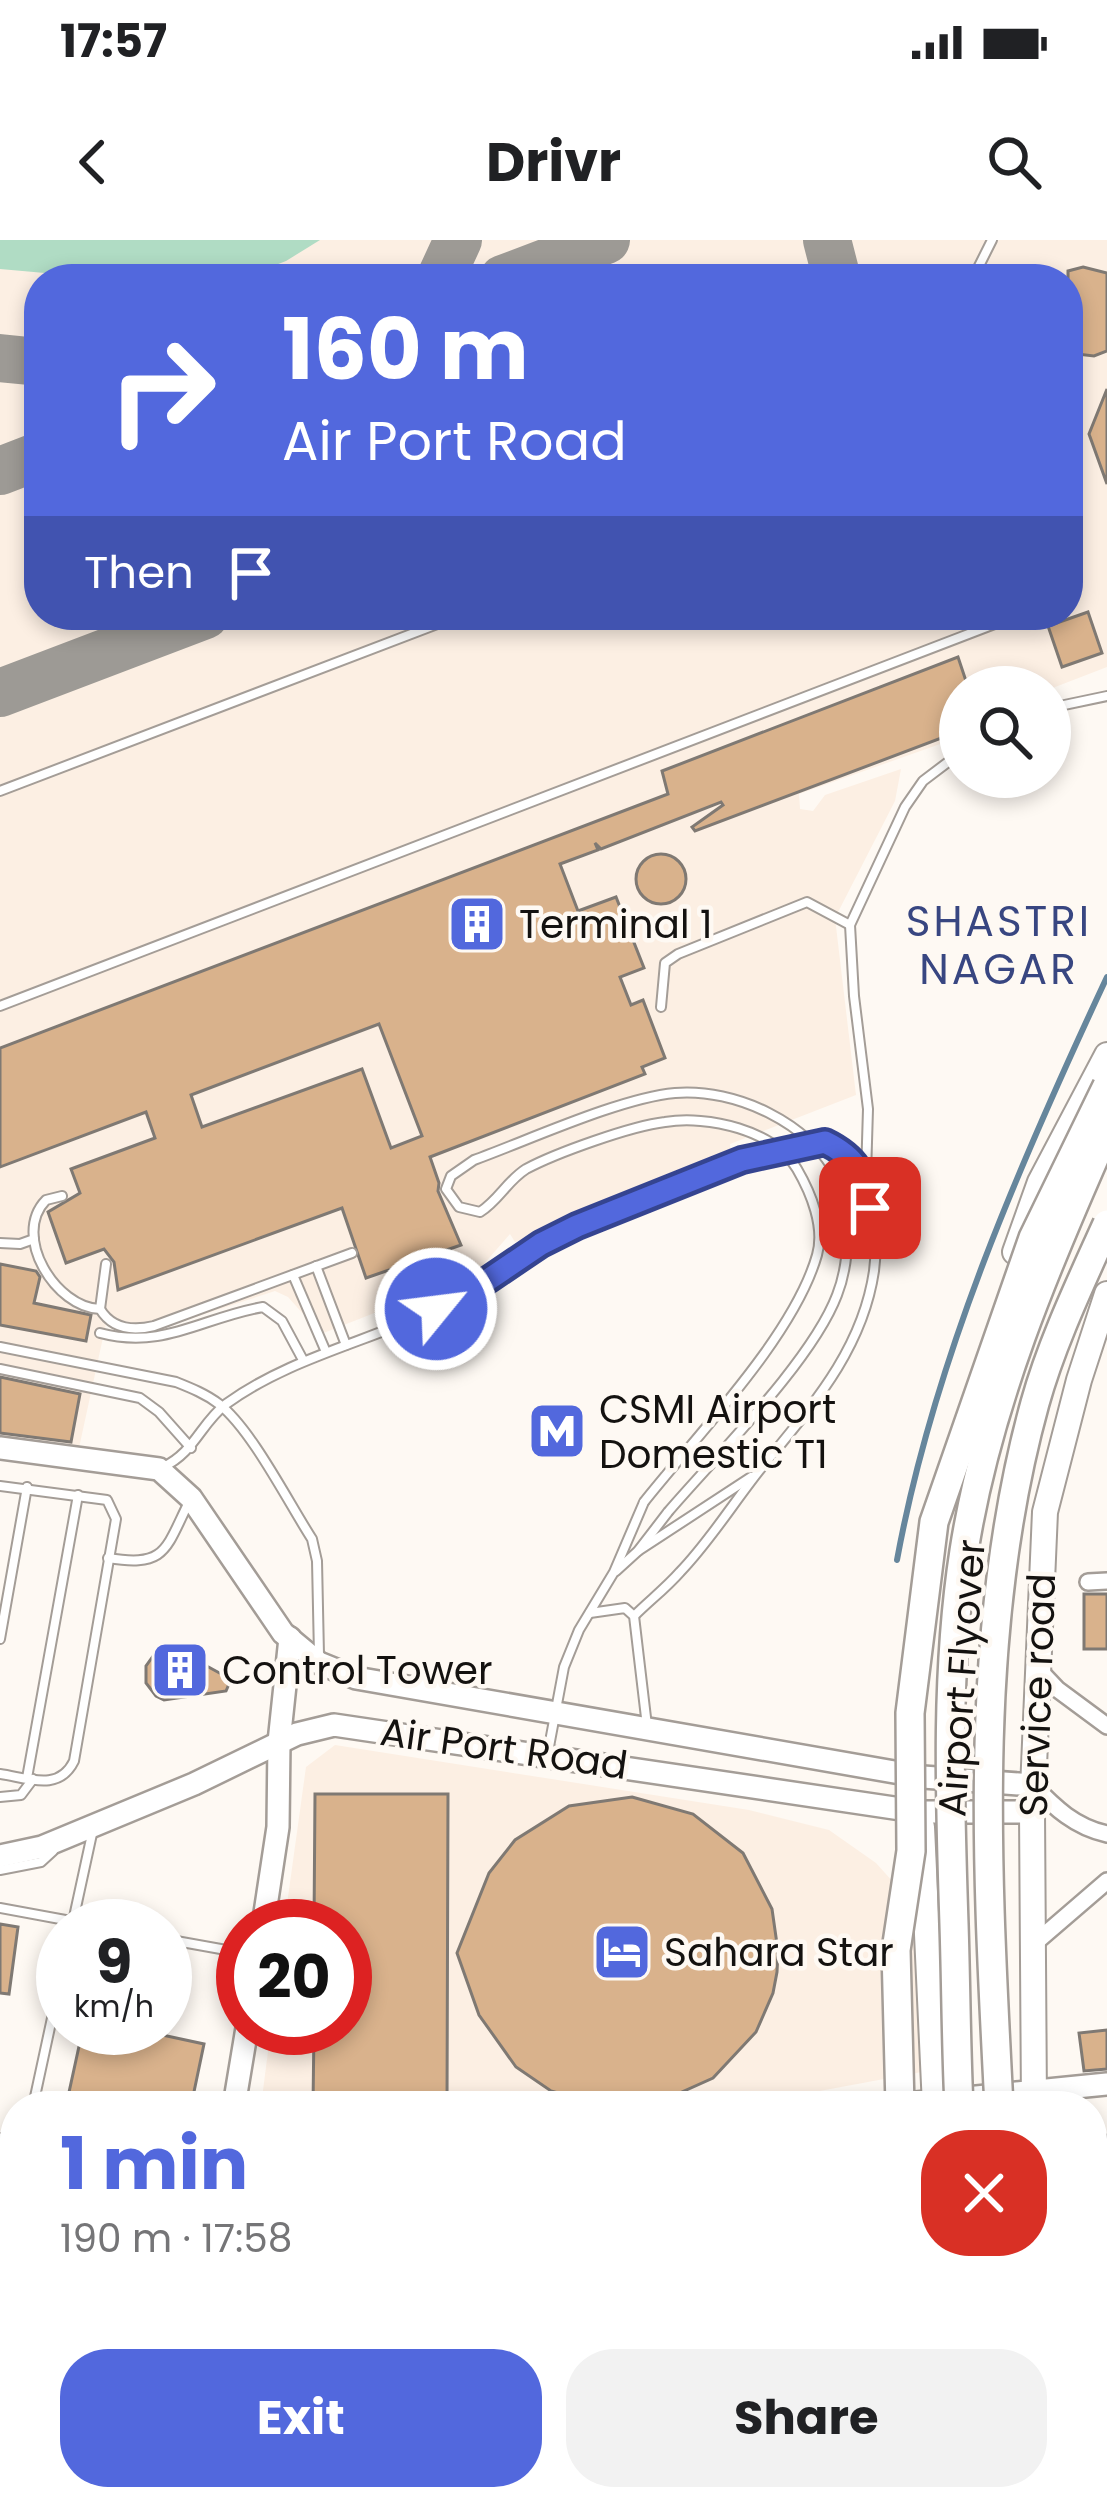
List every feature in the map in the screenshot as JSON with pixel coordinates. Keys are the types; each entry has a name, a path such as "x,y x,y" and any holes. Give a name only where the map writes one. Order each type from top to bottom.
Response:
{"highway":[{"path":"900,2091 896,1950 910,1851 910,1713 934,1522 1033,1238 1107,1086"},
{"name":"Airport Flyover","path":"943,2091 952,1691 964,1550 1000,1399 1047,1264 1107,1129"},
{"name":"Airport Flyover","path":"998,2091 988,1829 992,1692 1005,1552 1036,1402 1107,1224"}],"main road":[{"path":"942,2091 921,1812 922,1683 940,1539 978,1354 1040,1182 1107,1055"},
{"name":"Service road","path":"1034,2091 1032,1812 1045,1512 1107,1294"}],"street":[{"path":"0,1448 159,1469"},
{"name":"Air Port Road","path":"159,1469 190,1498 290,1639 319,1663 356,1678 923,1777 1033,1785"},
{"path":"1088,1582 1107,1581"},
{"path":"267,1899 278,1826 279,1742 290,1639"},
{"path":"1038,1669 1107,1726"},
{"name":"Air Port Road","path":"0,1856 42,1847 194,1784 279,1742 334,1725 921,1812 1032,1812"},
{"path":"1033,1785 1060,1813 1091,1831 1107,1834"},
{"path":"1035,1943 1107,1881"},
{"path":"236,2091 242,2055"},
{"path":"1070,2091 1107,2084"}],"lane":[{"path":"0,791 422,630"},
{"path":"0,1006 979,630"},
{"path":"1071,704 1107,696"},
{"path":"589,1613 625,1608 634,1616 682,1570 827,1388 850,1350 874,1268 875,1238 866,1177 868,1108 850,925 905,807 923,781 939,769"},
{"path":"661,1007 665,963 678,954 807,902 850,925"},
{"path":"548,1754 564,1667 644,1502 801,1298 819,1250 813,1196 788,1153 746,1130 667,1121 531,1166 510,1179 492,1205 480,1212 459,1207 446,1189 451,1175 474,1160 634,1102 675,1093 711,1095 760,1108 807,1138 839,1180 849,1246 837,1297 801,1356 638,1551"},
{"path":"159,1469 182,1458 222,1406 303,1360 401,1325 470,1292 577,1226 742,1160 825,1142 842,1150 866,1177"},
{"path":"62,1196 46,1200 34,1216 34,1239 43,1268 68,1298 86,1309 100,1309"},
{"path":"0,1243 34,1239"},
{"path":"106,1264 100,1309 124,1328 145,1328 352,1253"},
{"path":"316,1266 346,1345"},
{"path":"293,1274 326,1352"},
{"path":"100,1333 153,1339 263,1307 282,1322 303,1360"},
{"path":"0,1347 176,1382 222,1406 311,1540 317,1561 319,1663"},
{"path":"0,1369 140,1398 191,1448"},
{"path":"614,1571 757,1473"},
{"path":"0,1486 112,1504 116,1519 70,1771 56,1781 0,1774"},
{"path":"0,1640 28,1487"},
{"path":"0,1796 21,1795 30,1779 78,1495"},
{"path":"108,1558 138,1563 158,1555 168,1545 190,1498"},
{"name":"Air Port Road","path":"634,1616 647,1726"},
{"path":"0,1870 41,1862 83,1830"},
{"path":"76,1899 83,1830"},
{"path":"0,1908 36,1916"},
{"path":"36,2091 44,2055"}],"shaded area":[{"path":"0,240 1107,240 1107,667 1071,681 1071,666 939,666 939,744 799,794 800,809 813,811 825,795 901,769 895,801 835,918 856,1095 730,1144 731,1157 515,1242 510,1234 476,1273 321,1334 288,1297 275,1291 149,1332 107,1319 77,1457 0,1443"},
{"path":"335,1745 749,1810 829,1830 876,1863 894,1883 914,1933 927,2071 820,2091 263,2091 268,2055 372,2055 372,1899 288,1899 306,1767"}],"green space":[{"path":"0,240 320,240 278,264 24,264 24,271 0,269"}],"building":[{"path":"1083,267 1107,273 1107,351 1083,355"},
{"path":"1107,389 1107,484 1089,434"},
{"path":"1088,612 1102,653 1062,666 1049,630 1083,630 1083,614"},
{"name":"Terminal 1","path":"958,657 961,666 939,666 939,739 695,831 692,827 721,802 601,849 595,843 598,850 560,864 578,911 616,897 644,968 620,977 631,1005 643,1000 665,1058 642,1067 645,1074 430,1157 438,1191 461,1245 366,1278 342,1208 118,1290 114,1262 104,1249 66,1263 48,1212 80,1193 71,1169 155,1138 146,1112 0,1167 0,1048 668,794 662,771","holes":["379,1024 422,1136 391,1148 362,1069 202,1127 191,1095"]},
{"path":"661,854 678,862 686,879 678,896 661,904 644,896 636,879 644,862"},
{"path":"0,1264 36,1271 40,1277 34,1303 91,1315 86,1341 0,1325"},
{"path":"0,1377 80,1394 71,1442 0,1433"},
{"path":"1084,1594 1107,1594 1107,1649 1084,1649"},
{"name":"Control Tower","path":"172,1647 225,1676 226,1691 164,1700 156,1696 146,1683 146,1666 156,1652"},
{"path":"315,1794 448,1794 447,2091 313,2091 314,2055 372,2055 372,1899 314,1899"},
{"name":"Sahara Star","path":"632,1797 693,1814 743,1853 772,1909 777,1972 756,2032 713,2078 684,2091 551,2091 516,2067 479,2015 457,1953 489,1873 515,1840 569,1806"},
{"path":"0,1924 18,1927 9,1994 0,1993"},
{"path":"1107,2030 1107,2069 1084,2071 1079,2033"},
{"path":"192,2041 204,2044 194,2091 69,2091 77,2055 192,2055"}],"waterway":[{"path":"897,1560 933,1410 957,1336 1043,1117 1107,977"}],"taxiway":[{"path":"447,264 458,240"},
{"path":"543,264 606,240"},
{"path":"827,240 833,264"},
{"path":"0,358 24,360"},
{"path":"0,471 24,462"},
{"path":"0,693 166,630"}],"place":[{"name":"Terminal 1","path":"477,924"},
{"name":"CSMI Airport Domestic T1","path":"557,1431"},
{"name":"Control Tower","path":"180,1670"},
{"name":"Sahara Star","path":"622,1952"}],"district":[{"name":"SHASTRI NAGAR","path":"999,945"}],"route":[{"path":"436,1309 577,1226 742,1160 825,1142 842,1150 866,1177 870,1208"}]}
